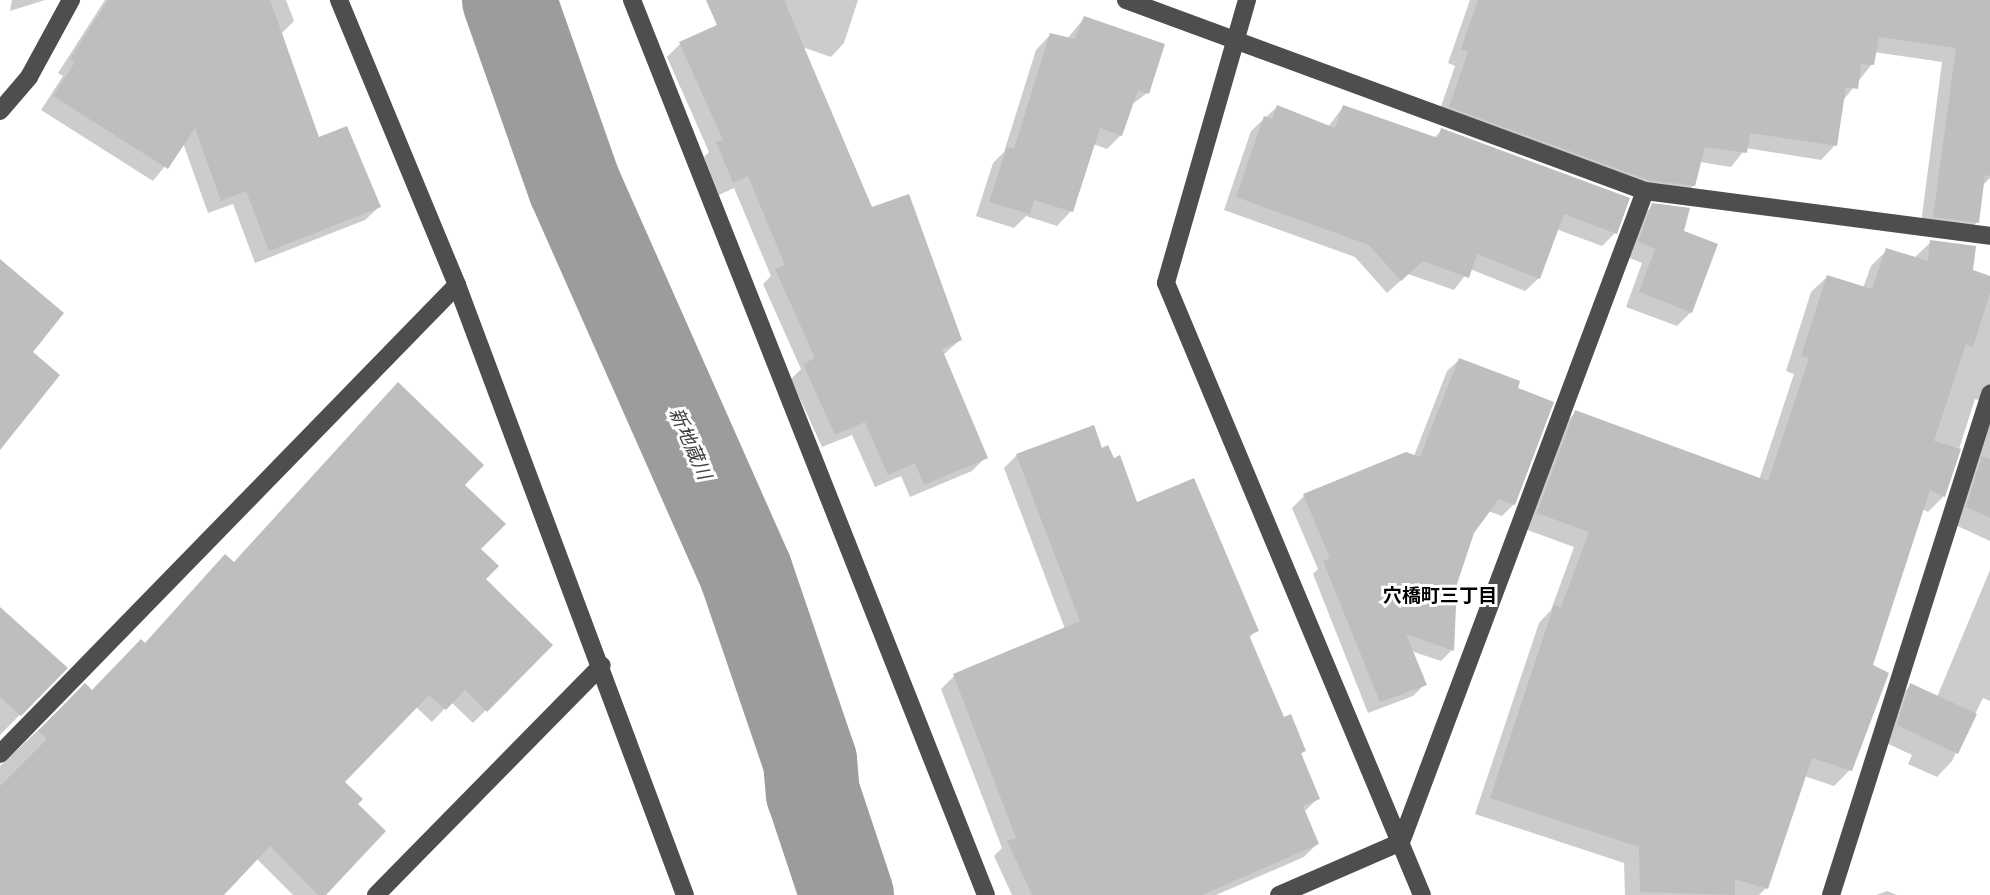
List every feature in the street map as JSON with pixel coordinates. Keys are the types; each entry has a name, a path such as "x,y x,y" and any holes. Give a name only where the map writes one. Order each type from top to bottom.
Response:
{"street":[{"path":"0,111 29,77 71,0"},
{"path":"339,0 457,285 602,665 685,895"},
{"path":"632,0 986,895"},
{"path":"1126,0 1645,191 1990,236"},
{"path":"1247,0 1166,283 1422,895"},
{"path":"1279,895 1401,842 1645,191"},
{"path":"0,754 457,285"},
{"path":"1830,895 1990,394"},
{"path":"376,895 602,665"}],"building":[{"path":"108,0 270,0 319,137 347,126 381,207 269,251 246,191 221,201 195,128 168,169 53,96 75,62 70,59"},
{"path":"706,0 784,0 872,207 909,194 962,340 942,349 988,458 924,485 915,463 888,475 865,422 835,435 803,364 815,358 775,269 785,265 748,176 733,183 716,142 723,140 679,42 717,25"},
{"path":"1478,0 1990,0 1990,176 1985,175 1979,223 1933,217 1956,48 1879,37 1874,65 1861,64 1858,89 1846,87 1837,146 1750,133 1747,153 1705,147 1695,186 1648,180 1449,107 1468,52 1461,49"},
{"path":"1084,16 1165,44 1149,94 1138,90 1122,136 1100,128 1073,212 1034,200 1030,214 989,202 1007,147 1014,149 1050,33 1075,39"},
{"path":"1277,105 1335,128 1343,105 1438,138 1441,128 1630,198 1617,234 1564,214 1540,279 1477,254 1469,278 1423,261 1401,281 1369,245 1236,197 1264,116 1272,119"},
{"path":"1652,203 1690,208 1684,231 1718,244 1692,313 1639,292 1655,249 1638,242"},
{"path":"1930,240 1976,246 1973,270 1990,276 1990,293 1973,347 1966,344 1934,441 1961,449 1945,497 1930,490 1873,665 1889,673 1852,771 1812,758 1768,889 1735,879 1735,895 1640,892 1639,847 1490,798 1554,605 1561,607 1589,532 1537,513 1575,410 1768,481 1809,358 1801,356 1827,275 1872,289 1886,248 1928,261"},
{"path":"0,259 64,313 33,352 60,375 0,450"},
{"path":"1459,358 1520,381 1518,388 1554,402 1515,505 1499,499 1474,533 1457,584 1454,651 1406,634 1427,685 1380,702 1323,561 1330,558 1303,494 1406,452 1420,457"},
{"path":"398,382 484,465 465,485 506,524 481,549 499,566 486,579 553,645 487,712 465,690 446,710 429,695 345,782 363,799 358,804 386,831 326,895 318,895 270,846 224,895 0,895 0,786 47,739 38,731 85,683 92,690 141,639 145,643 225,554 234,562"},
{"path":"1094,425 1102,448 1108,445 1114,458 1120,455 1137,502 1194,478 1259,631 1249,635 1284,717 1291,714 1306,751 1301,753 1320,799 1303,806 1319,844 1202,895 1032,895 1007,841 1016,838 953,674 1080,621 1016,454"},
{"path":"1982,456 1990,459 1990,518 1966,507"},
{"path":"0,607 68,668 21,716 0,697"},
{"path":"1910,683 1977,714 1958,754 1897,725"}],"waterway":[{"name":"新地蔵川","path":"509,0 575,187 746,573 810,761 813,793 847,895"}],"district":[{"name":"穴橋町三丁目","path":"1440,597"}]}
